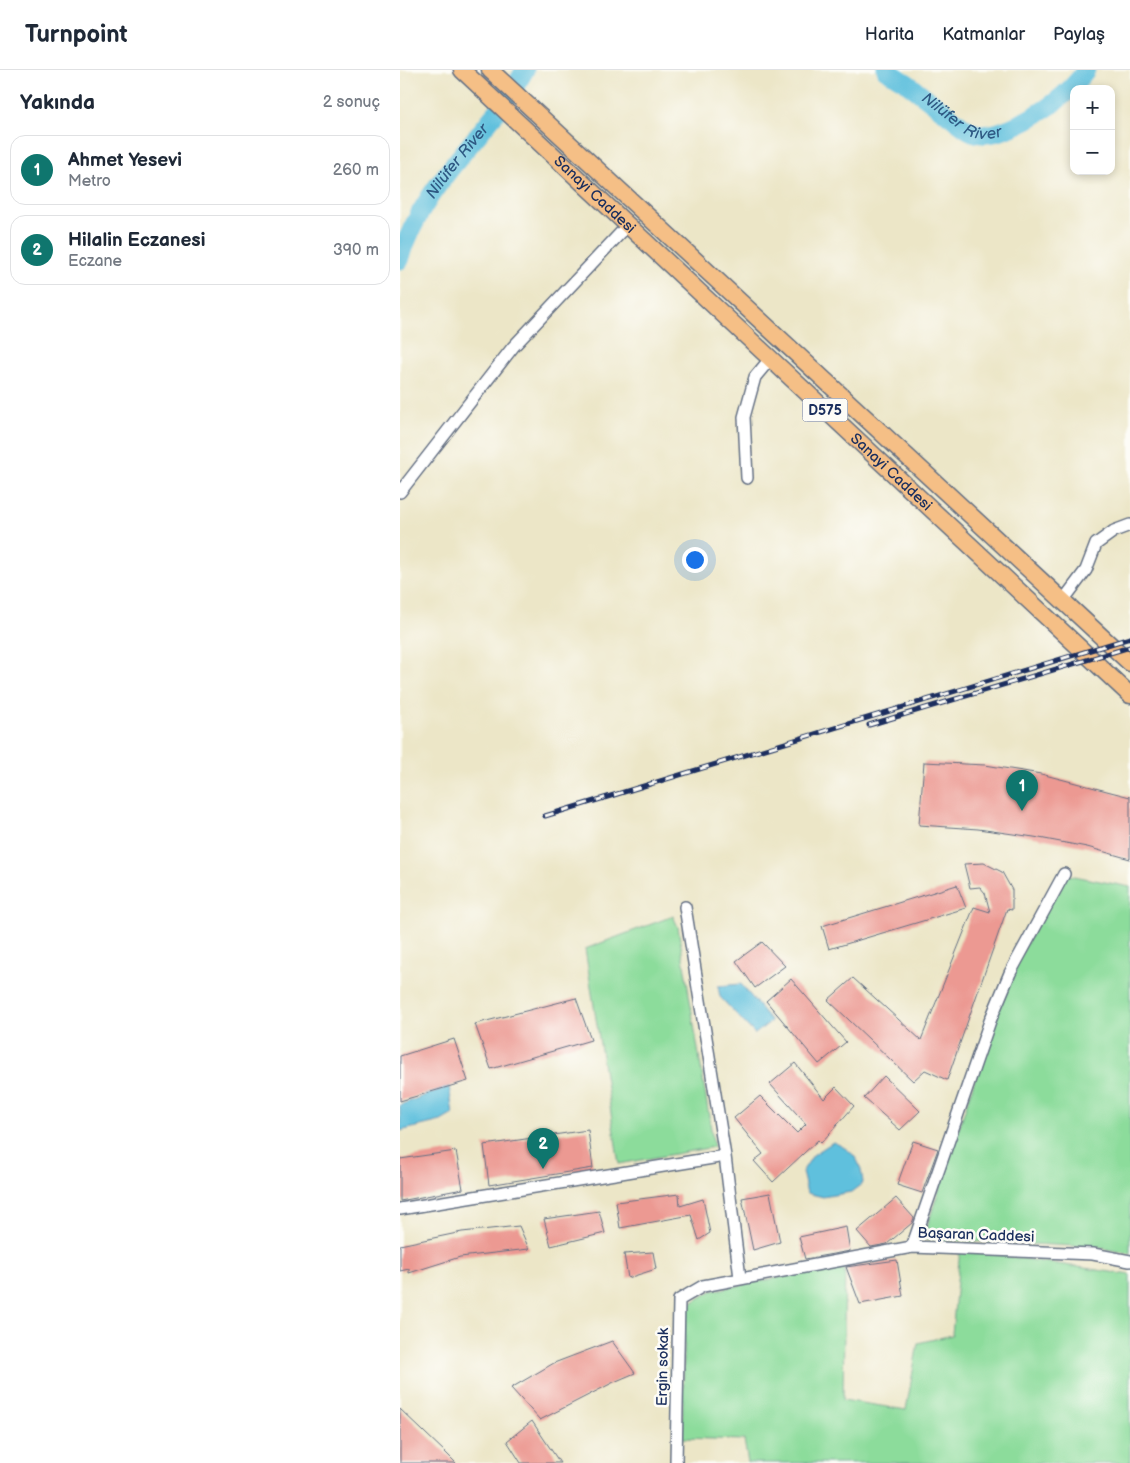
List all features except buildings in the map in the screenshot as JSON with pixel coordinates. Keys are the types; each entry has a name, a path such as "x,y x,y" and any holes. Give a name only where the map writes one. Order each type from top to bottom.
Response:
{"highway":[{"name":"Sanayi Caddesi","path":"462,70 522,124 770,359 1130,695"},
{"name":"Sanayi Caddesi","path":"490,70 1062,602 1129,662"}],"street":[{"path":"400,492 512,347 628,225"},
{"path":"747,478 744,417 755,377 770,359"},
{"path":"1062,602 1086,570 1096,544 1114,531 1130,525"},
{"path":"912,1247 990,1021 1010,973 1064,874"},
{"path":"685,907 725,1156 740,1278"},
{"path":"400,1209 725,1156"},
{"name":"Başaran Caddesi","path":"704,1286 912,1247 1093,1254 1130,1261"},
{"name":"Ergin sokak","path":"676,1463 680,1300 704,1286"}],"green space":[{"path":"1064,874 1130,887 1130,1254 1096,1247 923,1239 1007,980"},
{"path":"673,916 678,927 714,1147 619,1164 585,949"},
{"path":"960,1249 1130,1275 1130,1463 748,1463 744,1440 682,1438 685,1307 711,1291 797,1274 845,1259 843,1400 906,1410 918,1343 952,1335"}],"water":[{"path":"741,984 771,1021 755,1034 720,997 718,986"},
{"path":"449,1086 453,1114 441,1121 400,1131 400,1105"},
{"path":"833,1142 846,1149 855,1157 860,1168 863,1183 851,1192 823,1197 807,1193 802,1172 813,1155"}],"waterway":[{"name":"Nilüfer River","path":"400,260 410,232 439,183 492,117 525,70"},
{"name":"Nilüfer River","path":"886,70 907,83 968,130 986,134 1012,127 1044,110 1071,88 1086,70"}],"railway":[{"path":"545,816 1130,638"},
{"path":"869,725 1130,647"}],"place":[{"name":"Ahmet Yesevi","path":"1022,811"},
{"name":"Hilalin Eczanesi","path":"543,1169"}]}
